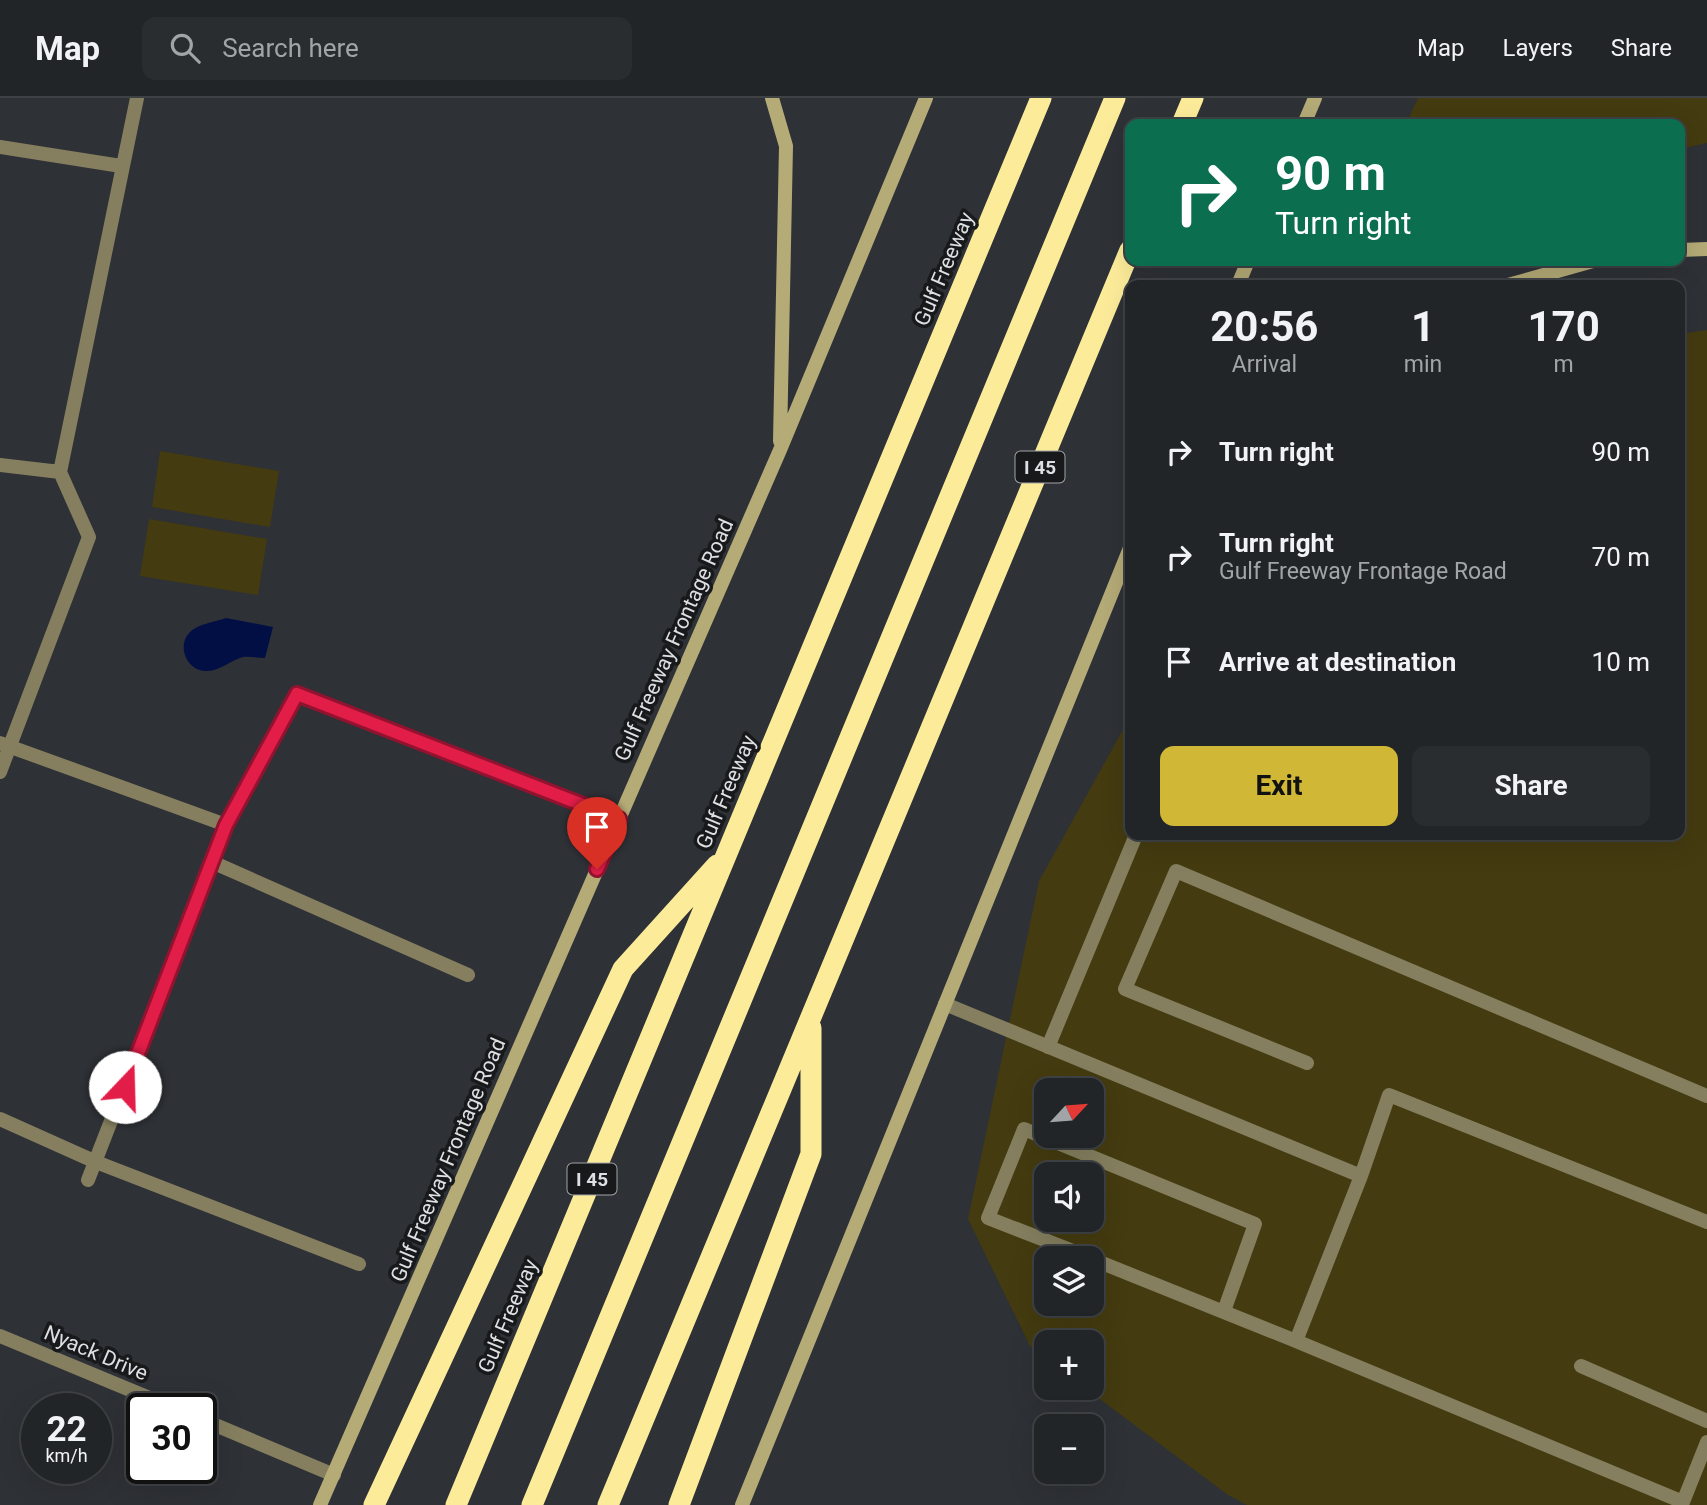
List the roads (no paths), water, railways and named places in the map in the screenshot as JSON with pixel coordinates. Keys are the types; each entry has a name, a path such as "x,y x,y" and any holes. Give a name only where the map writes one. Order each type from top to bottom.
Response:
{"highway":[{"name":"Gulf Freeway","path":"456,1505 1041,98"},
{"path":"532,1505 1115,98"},
{"path":"1184,119 1193,98"},
{"name":"I 45","path":"608,1505 1125,262"},
{"path":"374,1505 623,969 727,853"},
{"path":"679,1505 811,1154 811,1018"}],"main road":[{"path":"772,98 786,146 780,450"},
{"name":"Gulf Freeway Frontage Road","path":"320,1505 780,450 926,98"},
{"path":"1306,119 1315,98"},
{"path":"1685,250 1707,249"},
{"path":"1526,280 1575,266"},
{"path":"742,1505 1125,561"},
{"path":"1115,586 1125,574"}],"street":[{"path":"0,772 5,745 89,537 60,472 137,98"},
{"path":"0,147 121,166"},
{"path":"0,465 60,472"},
{"path":"88,1180 226,825 297,694 619,819"},
{"path":"5,745 226,825"},
{"path":"1048,1047 1134,840"},
{"path":"212,862 468,975"},
{"path":"1307,1063 1125,989 1176,871 1707,1096"},
{"path":"945,1004 1361,1176"},
{"path":"1296,1341 1361,1176 1389,1095 1707,1222"},
{"path":"0,1119 96,1162 359,1264"},
{"path":"1058,1246 988,1218 1024,1129 1255,1224 1224,1311"},
{"path":"1104,1264 1687,1503 1707,1442"},
{"name":"Nyack Drive","path":"0,1335 138,1393"},
{"path":"1581,1366 1707,1421"},
{"path":"217,1426 334,1475"}]}
